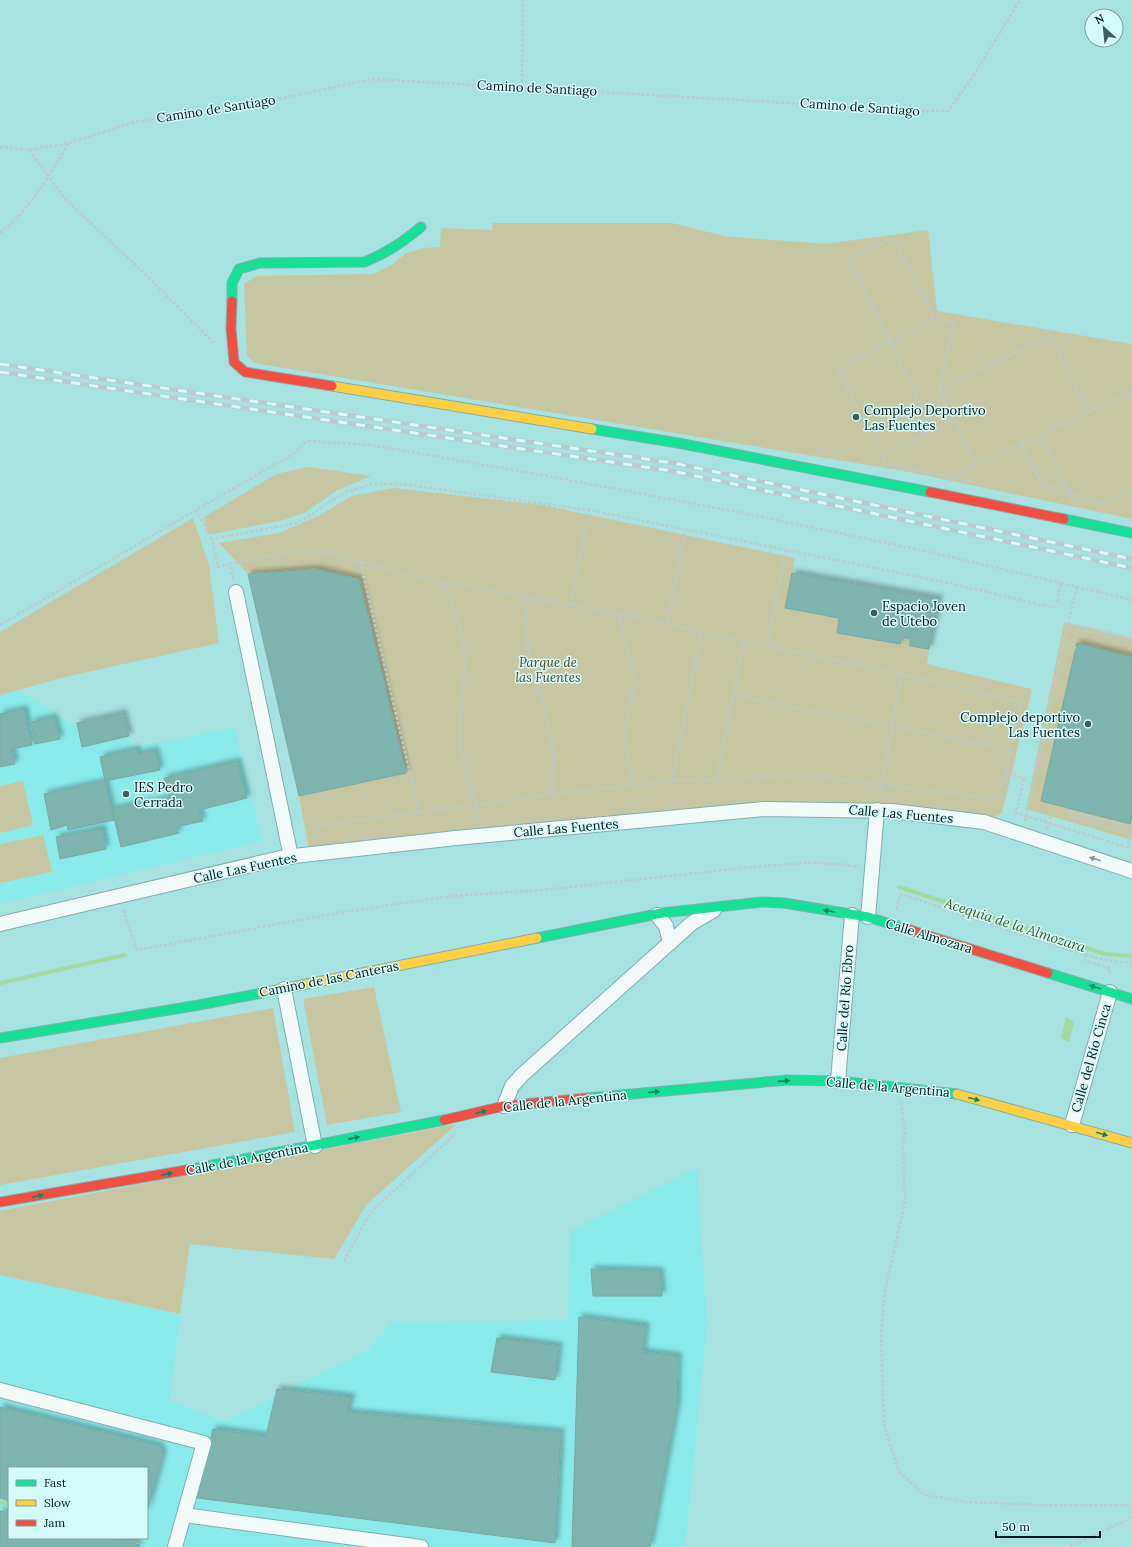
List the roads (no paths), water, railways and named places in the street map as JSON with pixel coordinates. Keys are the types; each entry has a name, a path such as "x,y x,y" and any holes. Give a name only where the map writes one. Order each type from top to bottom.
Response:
{"street":[{"path":"421,227 403,242 380,256 364,262 260,263 239,269 232,283 231,328 234,362 245,372 678,444 1014,508 1132,533"},
{"path":"236,592 292,856"},
{"name":"Calle Las Fuentes","path":"0,924 292,856 764,809 876,810 984,822 1132,871"},
{"path":"868,918 876,810"},
{"name":"Calle Almozara","path":"720,907 748,903 784,903 868,918 1132,999"},
{"path":"504,1106 512,1086 522,1075 682,932 702,916 720,907"},
{"name":"Camino de las Canteras","path":"0,1038 199,1005 672,912 720,907"},
{"path":"672,912 679,920 682,932"},
{"path":"657,915 666,926 670,943"},
{"name":"Calle del Río Ebro","path":"838,1081 852,915"},
{"path":"284,989 315,1146"},
{"name":"Calle del Río Cinca","path":"1072,1125 1110,992"},
{"name":"Calle de la Argentina","path":"0,1202 152,1177 315,1146 465,1116 504,1106 788,1080 838,1081 953,1093 1132,1143"},
{"path":"0,1390 204,1442 175,1547"},
{"path":"184,1515 421,1547"}],"waterway":[{"name":"Acequia de la Almozara","path":"899,887 1105,954 1132,956"},
{"name":"Acequia de la Almozara","path":"0,983 125,955"},
{"path":"0,1502 8,1504"}],"railway":[{"path":"0,364 673,463 1132,559"},
{"path":"0,372 672,471 1132,568"}],"place":[{"name":"Complejo Deportivo Las Fuentes","path":"856,417"},
{"name":"Espacio Joven de Utebo","path":"874,613"},
{"name":"Complejo deportivo Las Fuentes","path":"1088,724"},
{"name":"IES Pedro Cerrada","path":"126,794"}],"park label":[{"name":"Parque de las Fuentes","path":"548,670"}]}
